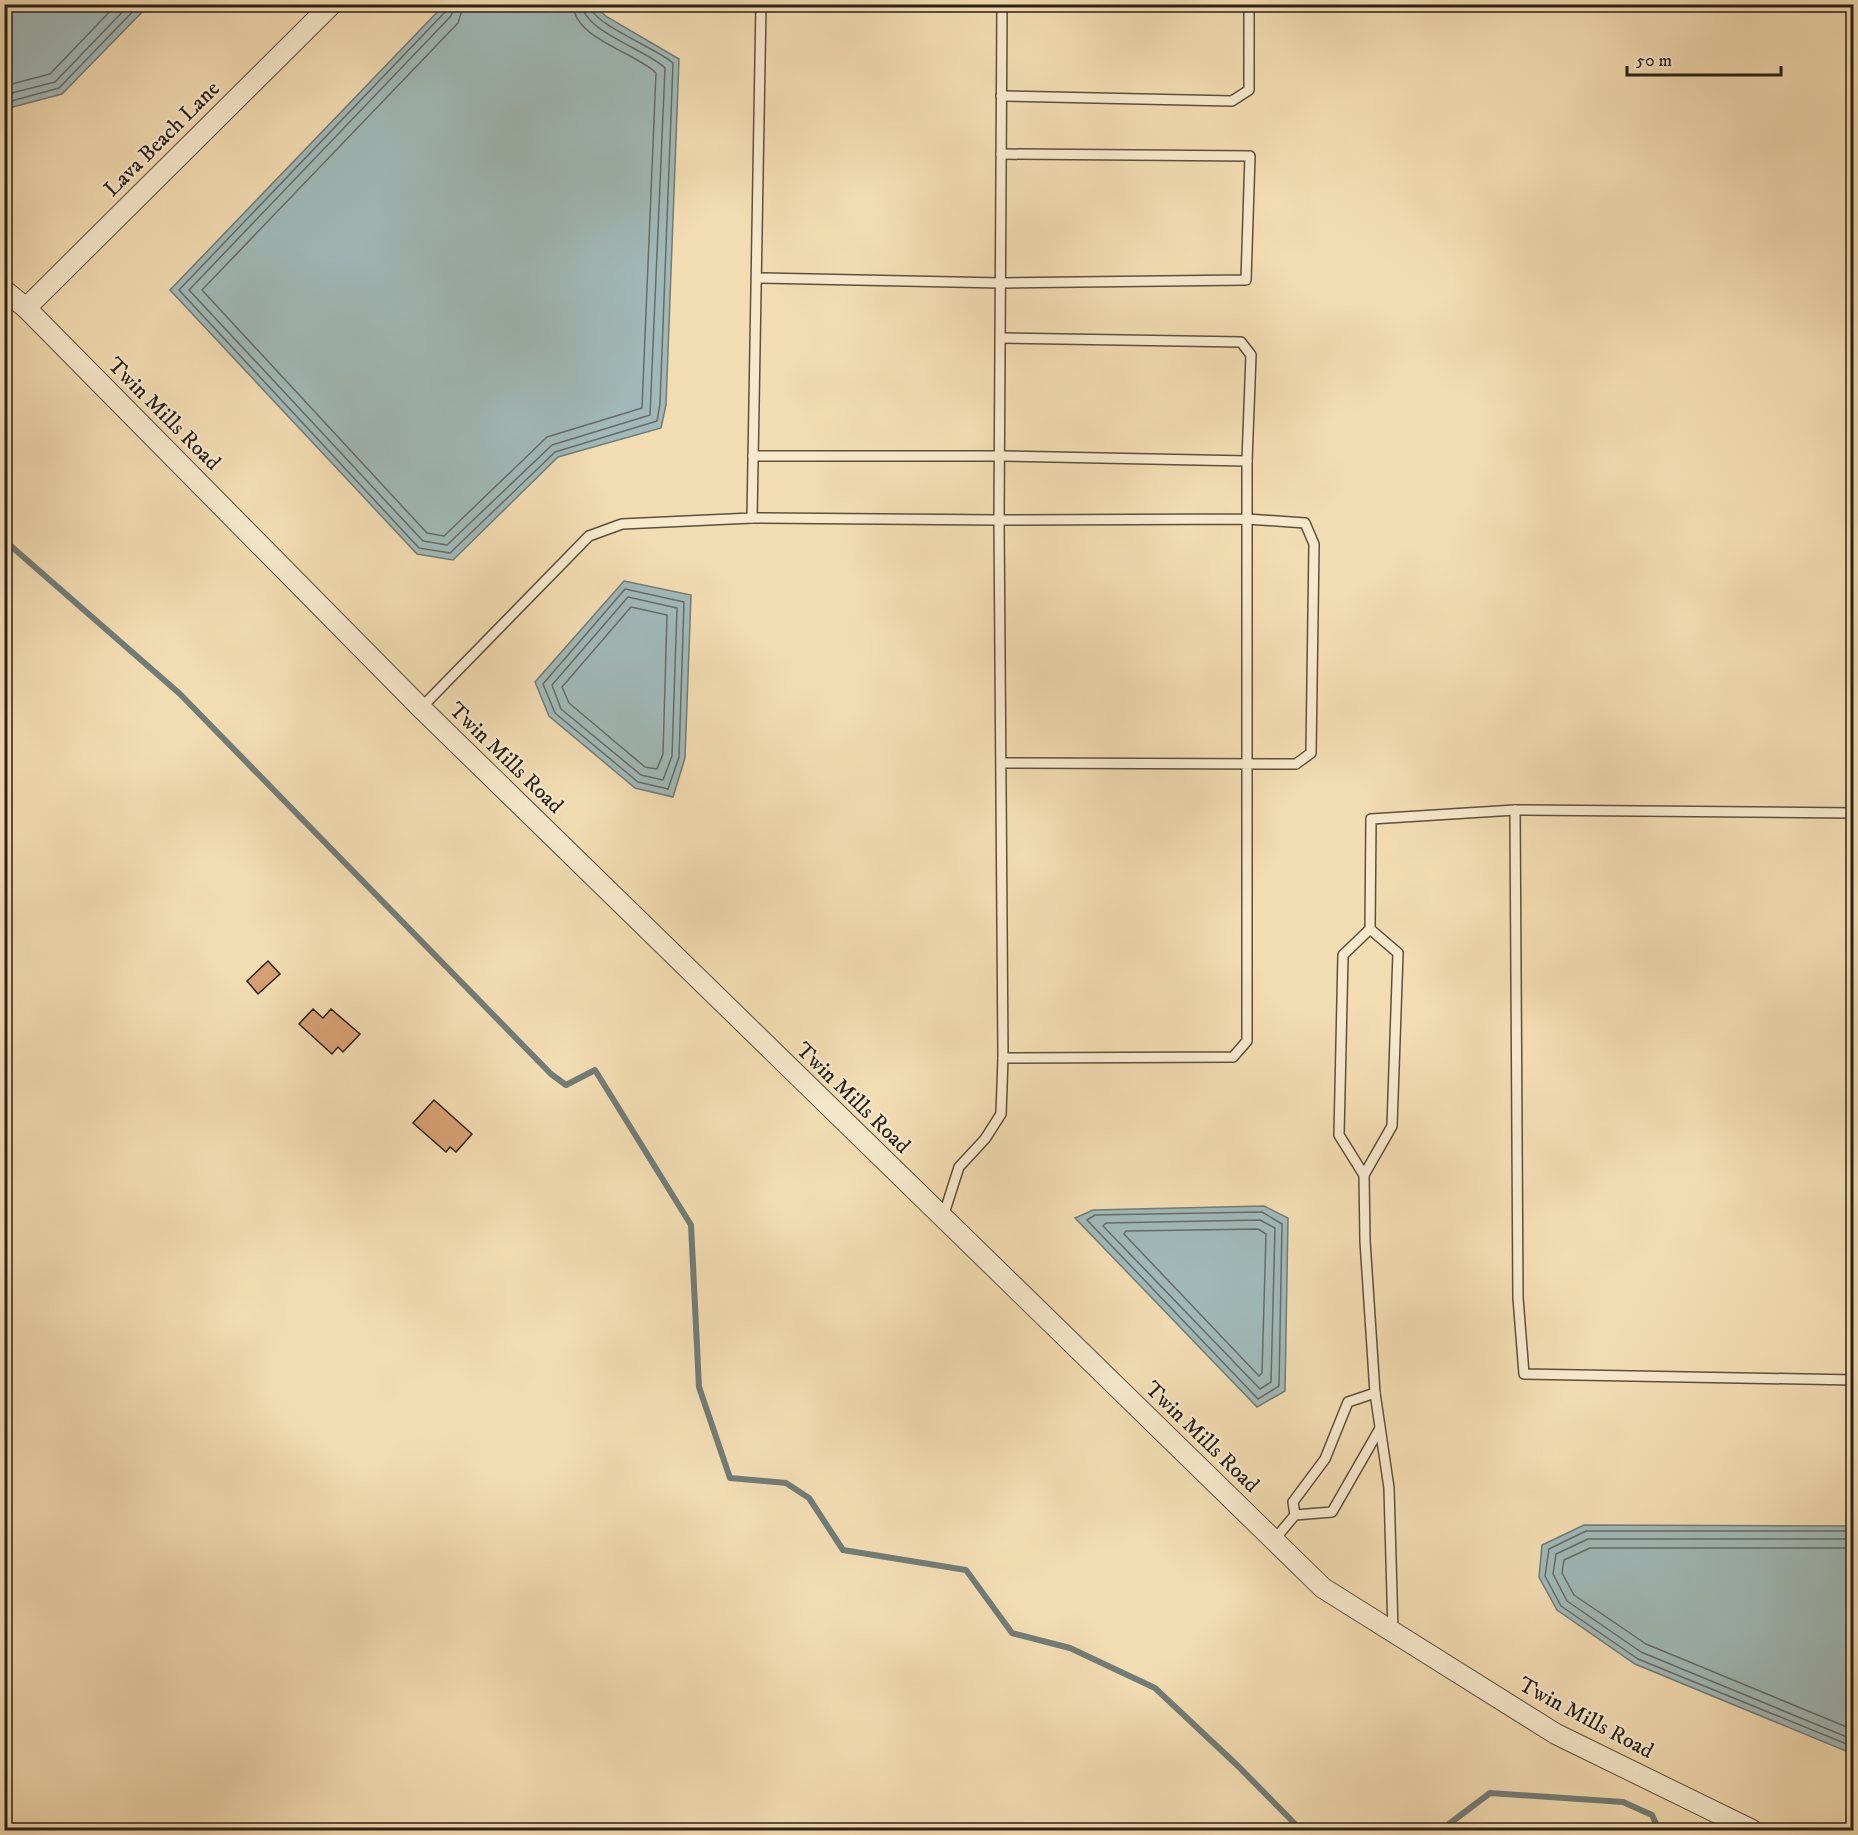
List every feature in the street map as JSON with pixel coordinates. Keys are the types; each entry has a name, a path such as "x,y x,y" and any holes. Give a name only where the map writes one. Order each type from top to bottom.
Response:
{"street":[{"name":"Lava Beach Lane","path":"26,308 332,4"},
{"name":"Twin Mills Road","path":"4,291 26,308 421,708 942,1219 1323,1588 1556,1734 1752,1830"}],"lane":[{"path":"752,518 761,4"},
{"path":"942,1219 959,1167 985,1139 1001,1114 1003,1058 999,520 1002,4"},
{"path":"1001,96 1232,100 1249,90 1249,4"},
{"path":"757,278 1001,283 1246,280 1250,156 1001,154"},
{"path":"1001,338 1241,342 1251,355 1247,460 1247,1041 1233,1058 1003,1058"},
{"path":"753,456 1000,456 1247,460"},
{"path":"421,708 589,536 622,524 752,518 1247,519 1305,523 1314,544 1311,753 1296,764 1001,763"},
{"path":"1515,810 1518,1298 1524,1374 1854,1380"},
{"path":"1393,1632 1389,1488 1375,1393 1365,1241 1364,1175 1340,1135 1344,955 1370,929 1371,819 1515,810 1854,813"},
{"path":"1364,1175 1392,1126 1398,953 1370,929"},
{"path":"1295,1515 1293,1502 1325,1460 1348,1402 1375,1393"},
{"path":"1274,1540 1295,1515 1332,1512 1379,1430"}],"water":[{"path":"5,4 149,5 62,94 5,109"},
{"path":"444,5 593,5 607,17 679,59 666,405 661,428 558,457 453,560 417,554 170,290"},
{"path":"624,581 691,595 685,758 673,797 635,788 549,716 535,682"},
{"path":"1264,1206 1288,1218 1285,1391 1257,1407 1075,1218 1093,1210"},
{"path":"1584,1525 1853,1526 1853,1754 1635,1664 1557,1610 1539,1577 1542,1545"}],"building":[{"path":"268,961 280,974 258,994 247,981"},
{"path":"313,1009 323,1018 331,1009 360,1034 343,1052 338,1047 332,1054 299,1024"},
{"path":"434,1100 472,1134 456,1152 450,1147 446,1152 413,1123"}],"waterway":[{"path":"4,540 180,694 551,1074 566,1085 595,1070 691,1225 699,1387 730,1478 786,1483 809,1498 843,1550 966,1570 1012,1633 1070,1648 1155,1688 1238,1766 1301,1830"},
{"path":"1441,1830 1490,1793 1623,1802 1652,1815 1659,1830"}]}
